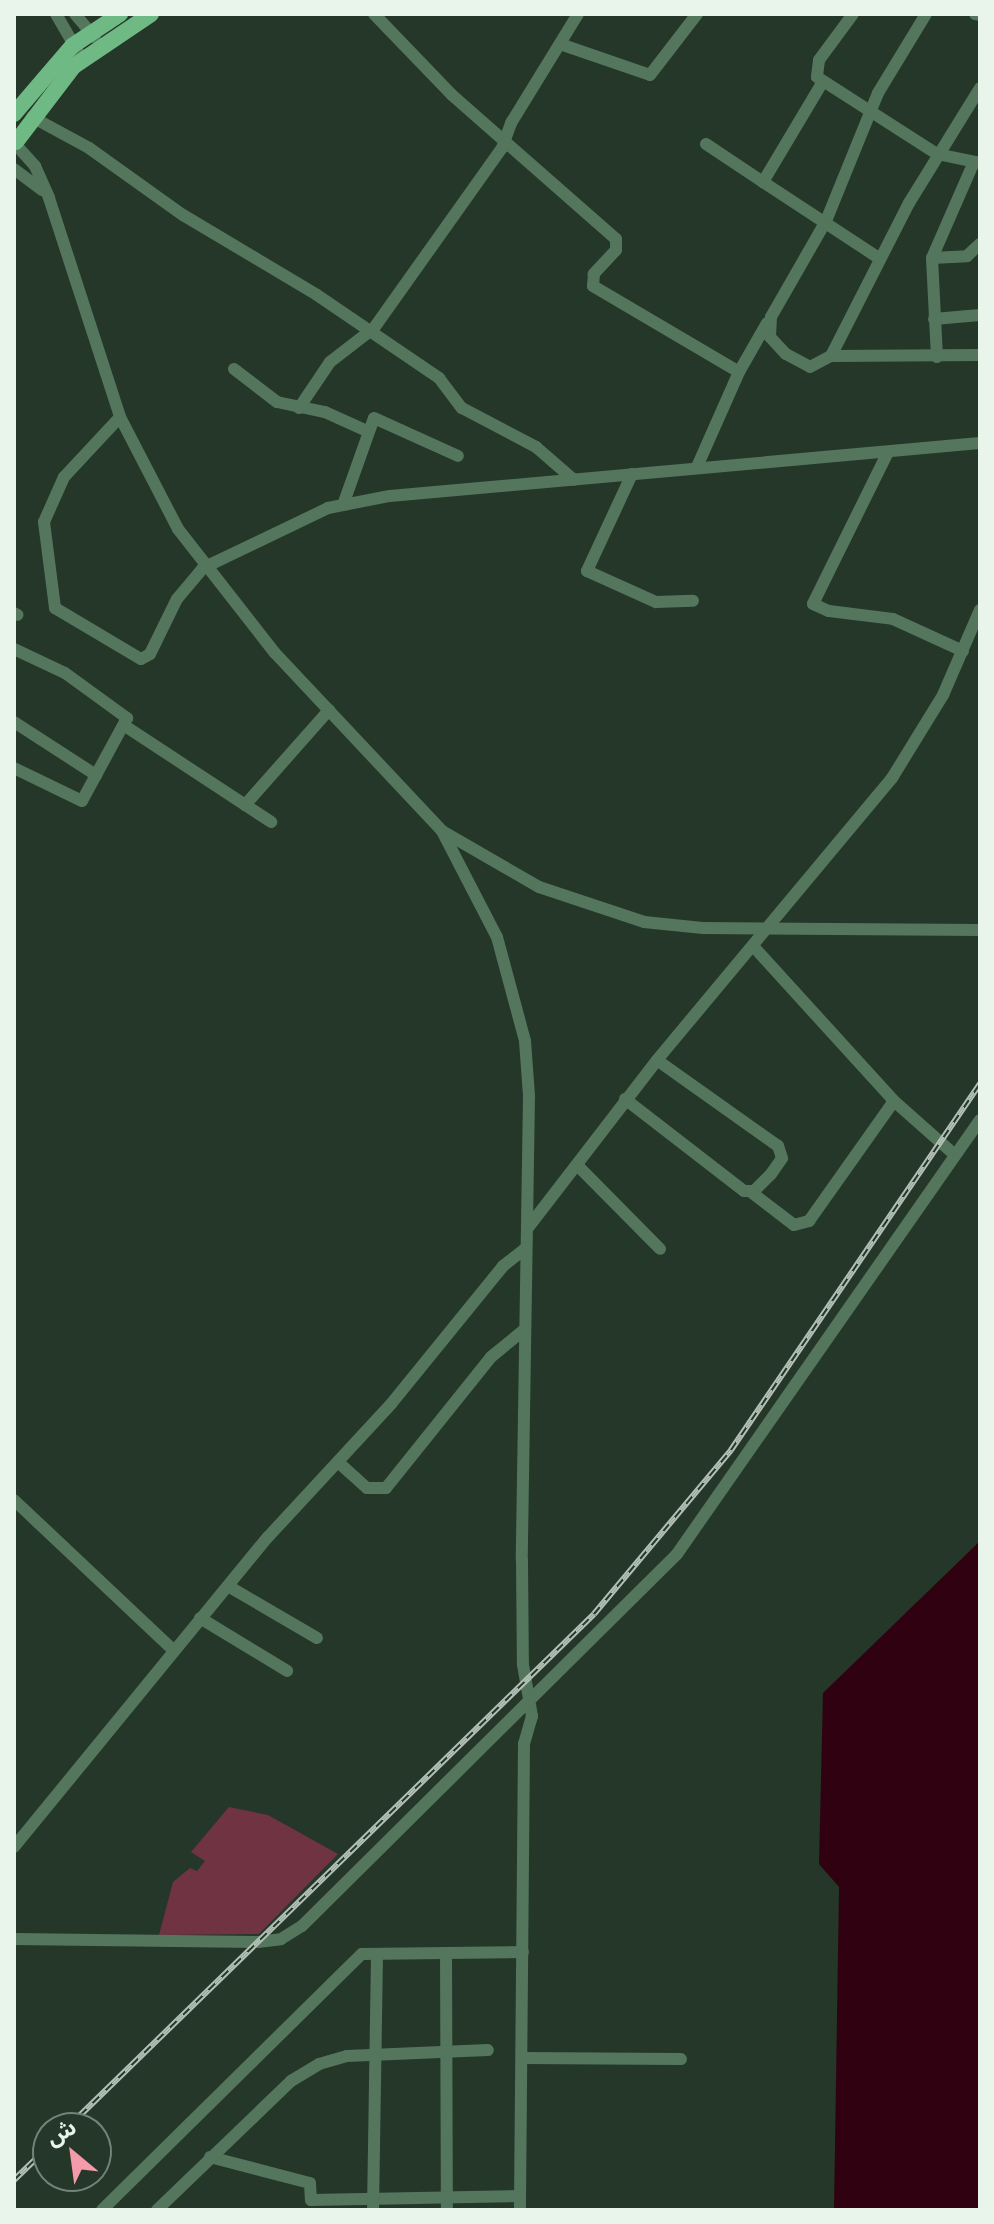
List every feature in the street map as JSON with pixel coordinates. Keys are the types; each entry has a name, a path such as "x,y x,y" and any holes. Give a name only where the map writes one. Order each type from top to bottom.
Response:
{"main road":[{"path":"14,114 120,14"},
{"path":"95,38 151,14"},
{"path":"15,146 78,53"}],"street":[{"path":"56,14 78,53"},
{"path":"75,14 95,38"},
{"path":"374,14 504,142 616,239 616,250 594,274 593,286 739,372"},
{"path":"299,408 330,362 369,333 504,142 578,14"},
{"path":"560,44 650,75 697,14"},
{"path":"853,14 816,66 822,83 937,154 977,164 932,258 937,357"},
{"path":"697,467 739,372 826,221 870,113 926,14"},
{"path":"763,182 822,83"},
{"path":"771,317 772,341 796,361 815,367 831,356 937,154 980,88"},
{"path":"32,117 89,148 183,215 278,269 439,378 462,408 536,447 574,480"},
{"path":"706,144 880,259"},
{"path":"15,146 35,166 49,198 120,417 157,495 203,568 442,831 497,937 517,1006 529,1096 524,1330 523,1665 530,1704 524,1744 520,2210"},
{"path":"14,169 49,198"},
{"path":"932,258 967,256 980,244"},
{"path":"934,319 980,315"},
{"path":"831,356 980,355"},
{"path":"234,369 272,400 325,412 367,431"},
{"path":"120,417 64,477 48,506 44,522 55,608 143,659 177,599 203,568 295,521 343,505 390,496 980,443"},
{"path":"343,505 367,431 379,417 458,456"},
{"path":"888,452 814,596 814,606 893,619 963,651"},
{"path":"632,474 587,571 656,602 693,601"},
{"path":"527,1229 625,1099 892,778 963,651 980,610"},
{"path":"14,649 39,657 122,711 125,726 80,801 14,768"},
{"path":"245,805 329,710"},
{"path":"14,722 96,775"},
{"path":"125,726 271,822"},
{"path":"442,831 539,887 606,913 644,922 768,928 980,930"},
{"path":"753,946 894,1101 955,1155"},
{"path":"657,1060 781,1149 779,1163 751,1192"},
{"path":"625,1099 733,1184 751,1192 794,1225 809,1221 894,1101"},
{"path":"14,1939 258,1942 294,1933 530,1704 677,1554 980,1120"},
{"path":"577,1165 660,1249"},
{"path":"14,1847 19,1830 200,1618 338,1462 503,1266 526,1248"},
{"path":"338,1462 367,1488 386,1488 491,1357 524,1330"},
{"path":"14,1500 174,1651"},
{"path":"228,1586 317,1638"},
{"path":"200,1618 287,1671"},
{"path":"102,2210 362,1954 523,1952"},
{"path":"446,1953 447,2204"},
{"path":"373,2205 377,1954"},
{"path":"157,2210 301,2073 333,2059 488,2050"},
{"path":"522,2058 681,2059"},
{"path":"210,2157 310,2183 311,2200 373,2205 447,2204 520,2196"}],"shaded area":[{"path":"980,1541 980,2210 834,2210 839,1887 819,1864 823,1693"},
{"path":"229,1807 268,1815 338,1854 259,1934 159,1935 173,1882 190,1868 197,1871 205,1861 191,1852"}],"railway":[{"path":"83,2112 594,1614 731,1450 980,1084"},
{"path":"14,2180 32,2163"}]}
